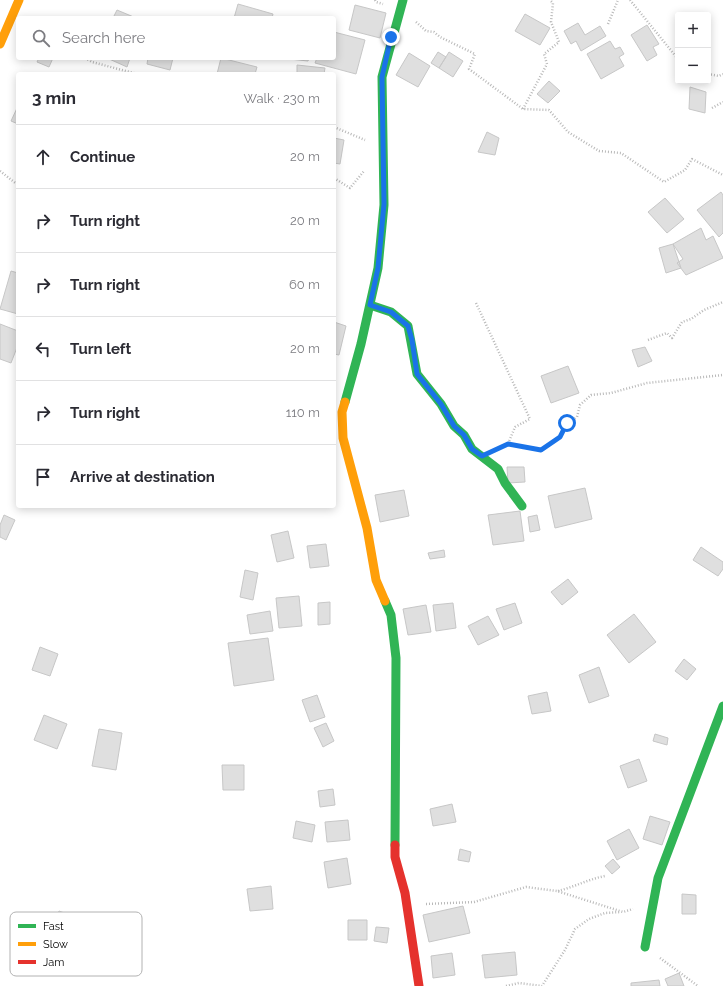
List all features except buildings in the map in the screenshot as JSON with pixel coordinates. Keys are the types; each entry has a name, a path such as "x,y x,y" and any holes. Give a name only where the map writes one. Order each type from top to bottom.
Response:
{"street":[{"path":"0,44 19,0"},
{"path":"402,4 382,77 384,204 378,268 370,305 342,412 343,438 367,528 376,580 392,615 396,658 394,778 395,857 407,904 418,986"},
{"path":"370,305 391,312 408,326 412,340 417,374 441,404 454,426 464,435 472,449 498,469 505,483 522,506"},
{"path":"645,947 658,878 723,706"}],"path":[{"path":"523,109 547,64 544,54 559,42 551,22 553,3 550,0"},
{"path":"608,24 618,0"},
{"path":"630,0 675,55"},
{"path":"402,4 426,31 434,32 440,37 475,54 469,69 523,109 549,110 568,132 598,151 621,153 664,182 685,170 692,159 723,175"},
{"path":"88,60 130,72"},
{"path":"711,75 719,76 723,74"},
{"path":"712,108 723,102"},
{"path":"336,128 384,148"},
{"path":"336,179 350,188 369,166"},
{"path":"0,171 16,183"},
{"path":"648,340 667,333 672,338 682,322 691,319 704,310 723,302"},
{"path":"476,303 530,419 515,427 508,444"},
{"path":"482,456 508,444 541,450 560,437 567,423 577,417 580,405 591,395 611,393 647,383 723,375"},
{"path":"557,891 606,876"},
{"path":"407,904 474,902 526,887 557,891 623,912"},
{"path":"506,986 519,983 542,986 565,950 575,929 589,919 605,914 623,912 653,904"},
{"path":"645,947 698,986"}],"traffic: fast":[{"path":"345,402 361,344 378,268 384,205 382,77 403,0"},
{"path":"370,305 391,312 408,326 417,374 441,404 454,426 464,435 472,449 498,469 505,483 522,506"},
{"path":"385,601 391,615 396,658 395,845"},
{"path":"645,947 658,878 723,706"}],"traffic: slow":[{"path":"0,44 19,0"},
{"path":"345,402 342,412 343,438 367,528 376,580 385,601"}],"traffic: jam":[{"path":"395,845 395,857 405,893 419,986"}],"route":[{"path":"391,37 382,77 384,126 384,204 378,268 370,305 391,312 408,326 412,340 417,374 441,404 454,426 464,435 472,449 482,456 508,444 541,450 560,437 567,423"}]}
